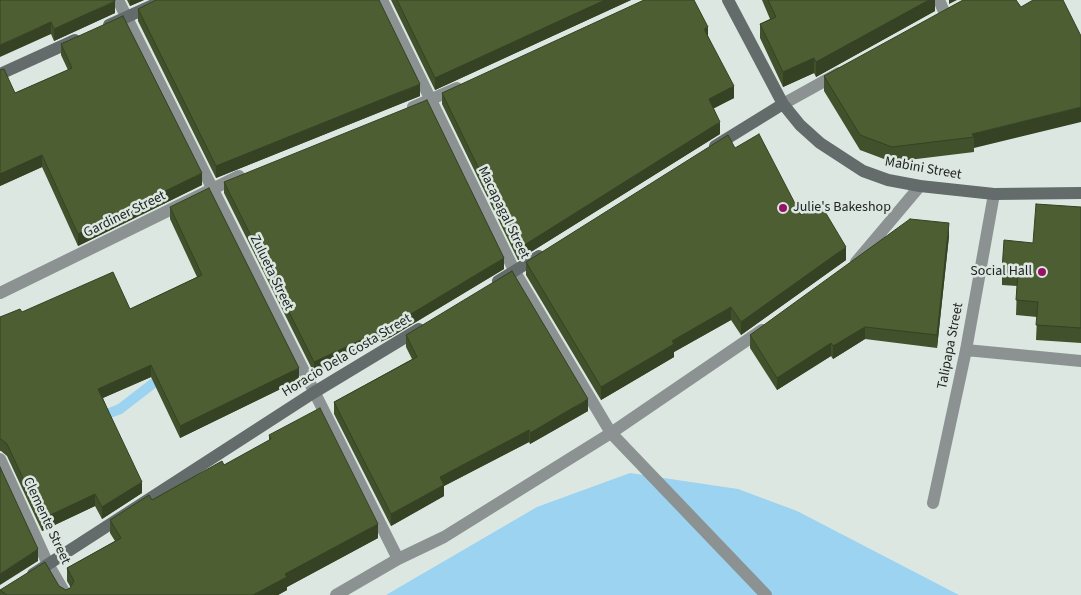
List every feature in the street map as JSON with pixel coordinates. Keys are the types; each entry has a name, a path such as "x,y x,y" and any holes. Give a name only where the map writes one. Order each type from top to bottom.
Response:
{"street":[{"name":"Zulueta Street","path":"118,0 398,559"},
{"path":"0,74 164,0"},
{"name":"Macapagal Street","path":"382,0 515,272 611,432 766,595"},
{"name":"Mabini Street","path":"728,0 782,104 800,125 841,158 863,171 888,180 920,186 994,194 1081,193"},
{"path":"939,0 941,16 959,7"},
{"path":"707,151 782,104 851,66"},
{"path":"404,110 432,100 466,84"},
{"name":"Gardiner Street","path":"0,293 248,173"},
{"path":"843,272 859,260 920,186"},
{"name":"Talipapa Street","path":"933,503 966,350 994,194"},
{"path":"490,287 548,251"},
{"name":"Horacio Dela Costa Street","path":"24,580 314,393 431,322"},
{"path":"336,595 398,559 444,537 611,432 772,323"},
{"path":"966,350 1081,361"},
{"name":"Clemente Street","path":"0,459 48,564 66,595"}],"water":[{"path":"630,473 738,489 797,511 959,595 386,595 537,507"}],"building":[{"path":"0,0 115,1 54,29 51,22 0,45"},
{"path":"156,0 379,0 420,84 216,166 138,9"},
{"path":"397,0 605,0 435,78"},
{"path":"644,0 694,0 708,27 704,29 734,86 709,99 720,122 518,249 442,93"},
{"path":"768,0 929,0 816,62 814,58 783,72 760,24 776,17"},
{"path":"963,0 1016,0 1021,7 1033,0 1063,0 1081,36 1081,107 972,134 974,137 892,147 860,135 824,76"},
{"path":"123,16 202,173 78,234 42,155 0,174 0,70 4,69 15,93 72,68 61,44"},
{"path":"427,100 504,258 391,326 314,362 224,182"},
{"path":"759,134 801,215 821,205 846,247 741,322 731,307 672,341 674,344 601,387 526,262 728,135 735,148"},
{"path":"209,188 299,368 180,426 151,365 98,389 142,482 102,507 95,494 42,519 7,444 0,439 0,317 20,309 22,312 113,272 130,309 202,275 170,207"},
{"name":"Social Hall","path":"1036,204 1081,207 1081,328 1036,325 1038,302 1016,300 1018,271 1002,270 1004,240 1033,243"},
{"path":"910,219 949,223 937,335 865,327 833,346 831,343 777,378 750,335"},
{"path":"512,271 588,399 530,433 529,430 440,477 444,485 391,514 334,402 417,357 406,335"},
{"path":"320,408 378,524 285,574 287,577 253,595 7,595 0,590 45,562 59,586 66,590 70,588 74,581 67,568 121,538 110,520 149,495 152,500 222,461 224,465 271,439 269,435"},
{"path":"0,467 38,549 0,574"}],"waterway":[{"path":"97,418 120,409 164,375"}],"place":[{"name":"Julie's Bakeshop","path":"783,208"},
{"name":"Social Hall","path":"1042,272"}]}
